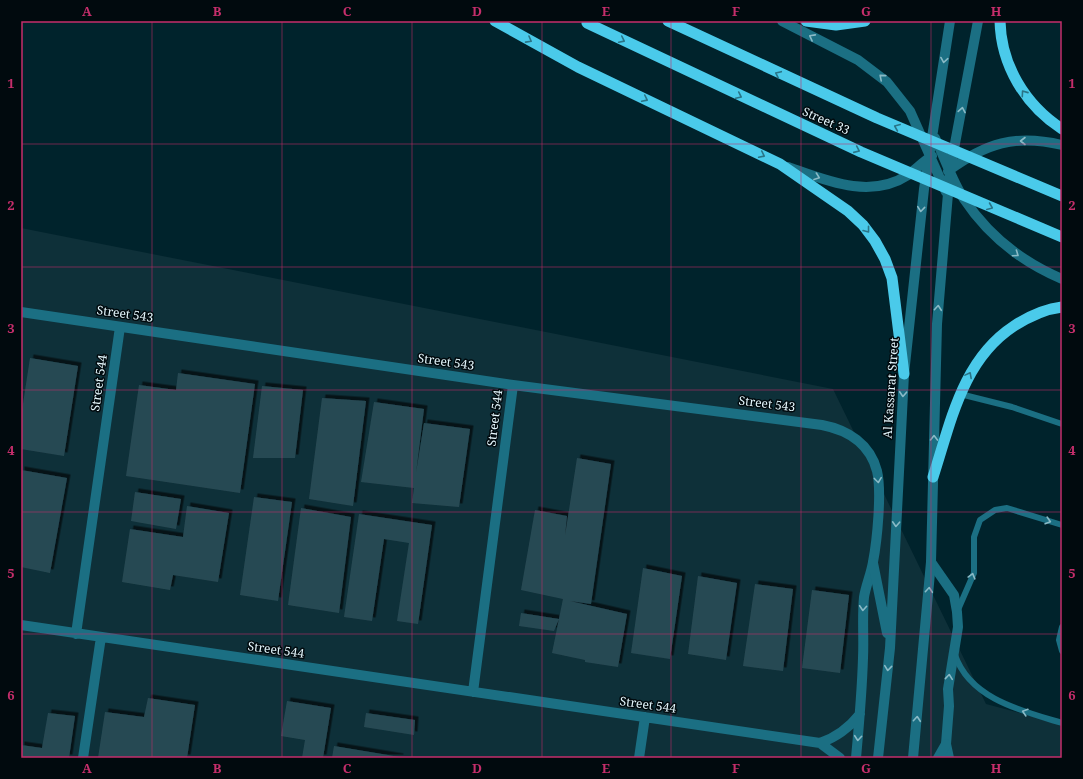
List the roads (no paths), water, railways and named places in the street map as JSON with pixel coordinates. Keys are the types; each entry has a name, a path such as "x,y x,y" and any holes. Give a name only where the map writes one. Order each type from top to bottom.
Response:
{"highway":[{"path":"495,21 578,67 780,164 848,211 863,225 875,241 885,259 892,278 904,374"},
{"name":"Street 33","path":"668,21 877,118 1062,196"},
{"path":"806,21 836,25 864,21"},
{"path":"1000,21 1006,57 1018,84 1036,108 1062,129"},
{"name":"Street 33","path":"585,22 854,148 1062,238"},
{"path":"934,477 960,394 968,376 978,360 991,344 1022,321 1040,313 1062,307"}],"street":[{"path":"782,21 858,60 887,82 910,111 948,196"},
{"name":"Al Kassarat Street","path":"878,758 890,648 904,374 924,189 950,21"},
{"path":"913,758 931,562 937,324 950,170 978,21"},
{"path":"932,131 964,198 992,234 1011,250 1032,264 1062,279"},
{"path":"780,164 842,185 875,186 891,183 907,175 957,137"},
{"path":"924,189 975,152 1013,141 1040,140 1062,145"},
{"name":"Street 543","path":"21,312 513,385 837,428 851,435 862,445 874,464 879,486 873,563"},
{"name":"Street 544","path":"76,634 120,327"},
{"name":"Street 544","path":"473,692 513,385"},
{"path":"931,562 954,595 957,612 958,626 948,689 950,706 946,744 949,758"},
{"path":"873,563 890,648"},
{"path":"856,758 863,656 864,596 873,563"},
{"name":"Street 544","path":"21,626 820,743 840,758"},
{"path":"83,758 101,637"},
{"path":"820,743 834,737 846,729 860,714"},
{"path":"639,758 645,717"},
{"path":"938,758 946,744"}],"lane":[{"path":"960,394 1012,407 1062,424"},
{"path":"957,612 974,573 974,537 980,520 995,510 1007,508 1062,525"},
{"path":"1062,627 1059,640 1062,651"},
{"path":"953,650 959,666 968,679 986,692 1012,708 1062,723"}]}
